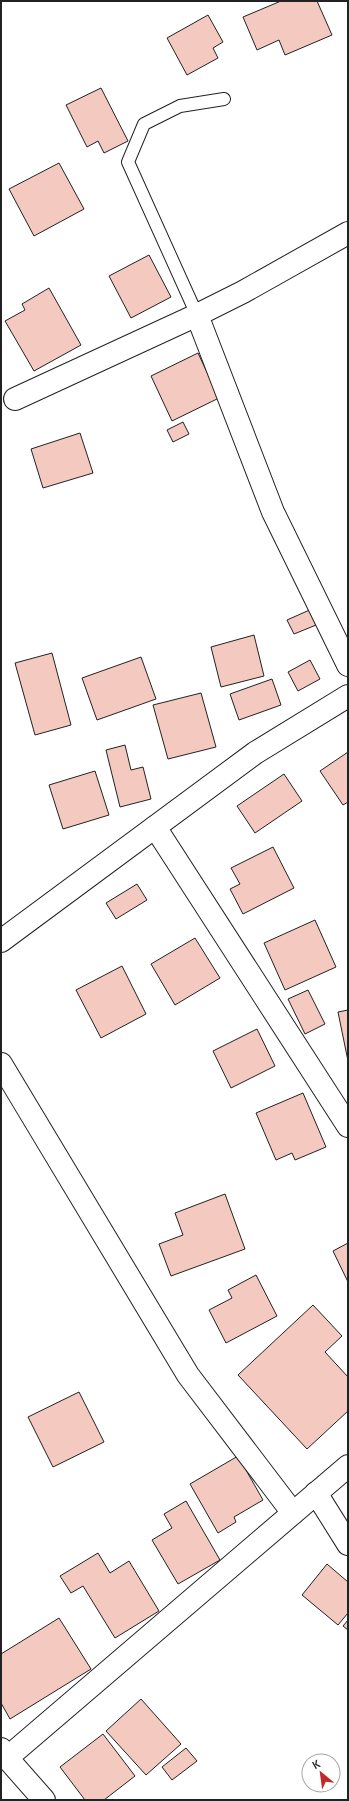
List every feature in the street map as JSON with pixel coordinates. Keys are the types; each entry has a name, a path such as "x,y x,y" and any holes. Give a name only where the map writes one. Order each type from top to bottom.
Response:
{"street":[{"path":"15,399 243,292 348,233"},
{"path":"197,314 273,512 348,665"},
{"path":"1,941 255,753 345,704"},
{"path":"155,827 348,1126"},
{"path":"1,1064 188,1375 293,1513"},
{"path":"44,1800 3,1757 348,1466"},
{"path":"316,1493 348,1544"}],"lane":[{"path":"197,314 128,162 144,124 180,106 224,99"}],"building":[{"path":"281,1 317,1 332,35 285,55 279,40 257,50 243,17"},
{"path":"208,15 223,42 213,48 218,58 187,75 167,38"},
{"path":"101,88 128,141 104,153 98,141 87,147 66,105"},
{"path":"59,163 84,209 34,236 9,189"},
{"path":"149,255 171,297 131,318 109,276"},
{"path":"49,288 81,345 34,371 5,321 25,310 22,304"},
{"path":"198,353 219,398 172,421 151,376"},
{"path":"183,422 189,434 173,442 167,430"},
{"path":"80,433 93,473 43,488 31,449"},
{"path":"314,608 321,623 294,634 287,620"},
{"path":"254,635 264,676 221,687 211,647"},
{"path":"52,653 71,725 35,735 15,663"},
{"path":"141,657 156,699 97,720 82,678"},
{"path":"310,660 320,679 298,691 288,672"},
{"path":"272,679 281,705 239,720 230,694"},
{"path":"201,693 216,747 168,759 153,705"},
{"path":"125,745 131,770 143,767 151,799 120,807 106,750"},
{"path":"348,752 348,802 343,805 320,771"},
{"path":"95,771 109,815 63,829 49,785"},
{"path":"284,774 302,801 255,833 237,806"},
{"path":"273,847 294,888 243,914 230,889 240,884 231,868"},
{"path":"137,884 147,900 116,919 106,903"},
{"path":"315,920 336,967 285,990 264,943"},
{"path":"195,938 220,978 175,1005 151,964"},
{"path":"122,966 146,1014 101,1038 76,990"},
{"path":"308,990 325,1024 305,1034 288,999"},
{"path":"348,1010 348,1061 338,1012"},
{"path":"257,1029 275,1066 231,1088 213,1051"},
{"path":"303,1093 326,1147 295,1160 292,1153 276,1160 256,1113"},
{"path":"225,1194 245,1249 171,1276 159,1244 183,1235 175,1213"},
{"path":"348,1243 348,1282 333,1251"},
{"path":"256,1275 277,1316 226,1343 209,1310 232,1298 228,1290"},
{"path":"313,1305 342,1336 325,1352 348,1377 348,1411 307,1449 238,1375"},
{"path":"79,1392 104,1442 53,1467 28,1417"},
{"path":"238,1456 263,1500 234,1517 236,1522 218,1533 190,1484"},
{"path":"186,1501 220,1560 178,1584 152,1540 172,1528 164,1514"},
{"path":"98,1553 110,1573 129,1561 159,1611 115,1638 83,1586 71,1593 60,1576"},
{"path":"327,1564 348,1582 348,1613 338,1625 302,1595"},
{"path":"59,1618 91,1669 10,1719 1,1703 1,1654"},
{"path":"348,1620 348,1630 343,1626"},
{"path":"141,1699 181,1744 146,1775 106,1731"},
{"path":"103,1734 135,1776 104,1800 85,1800 60,1767"},
{"path":"186,1748 197,1761 172,1780 162,1767"}]}
